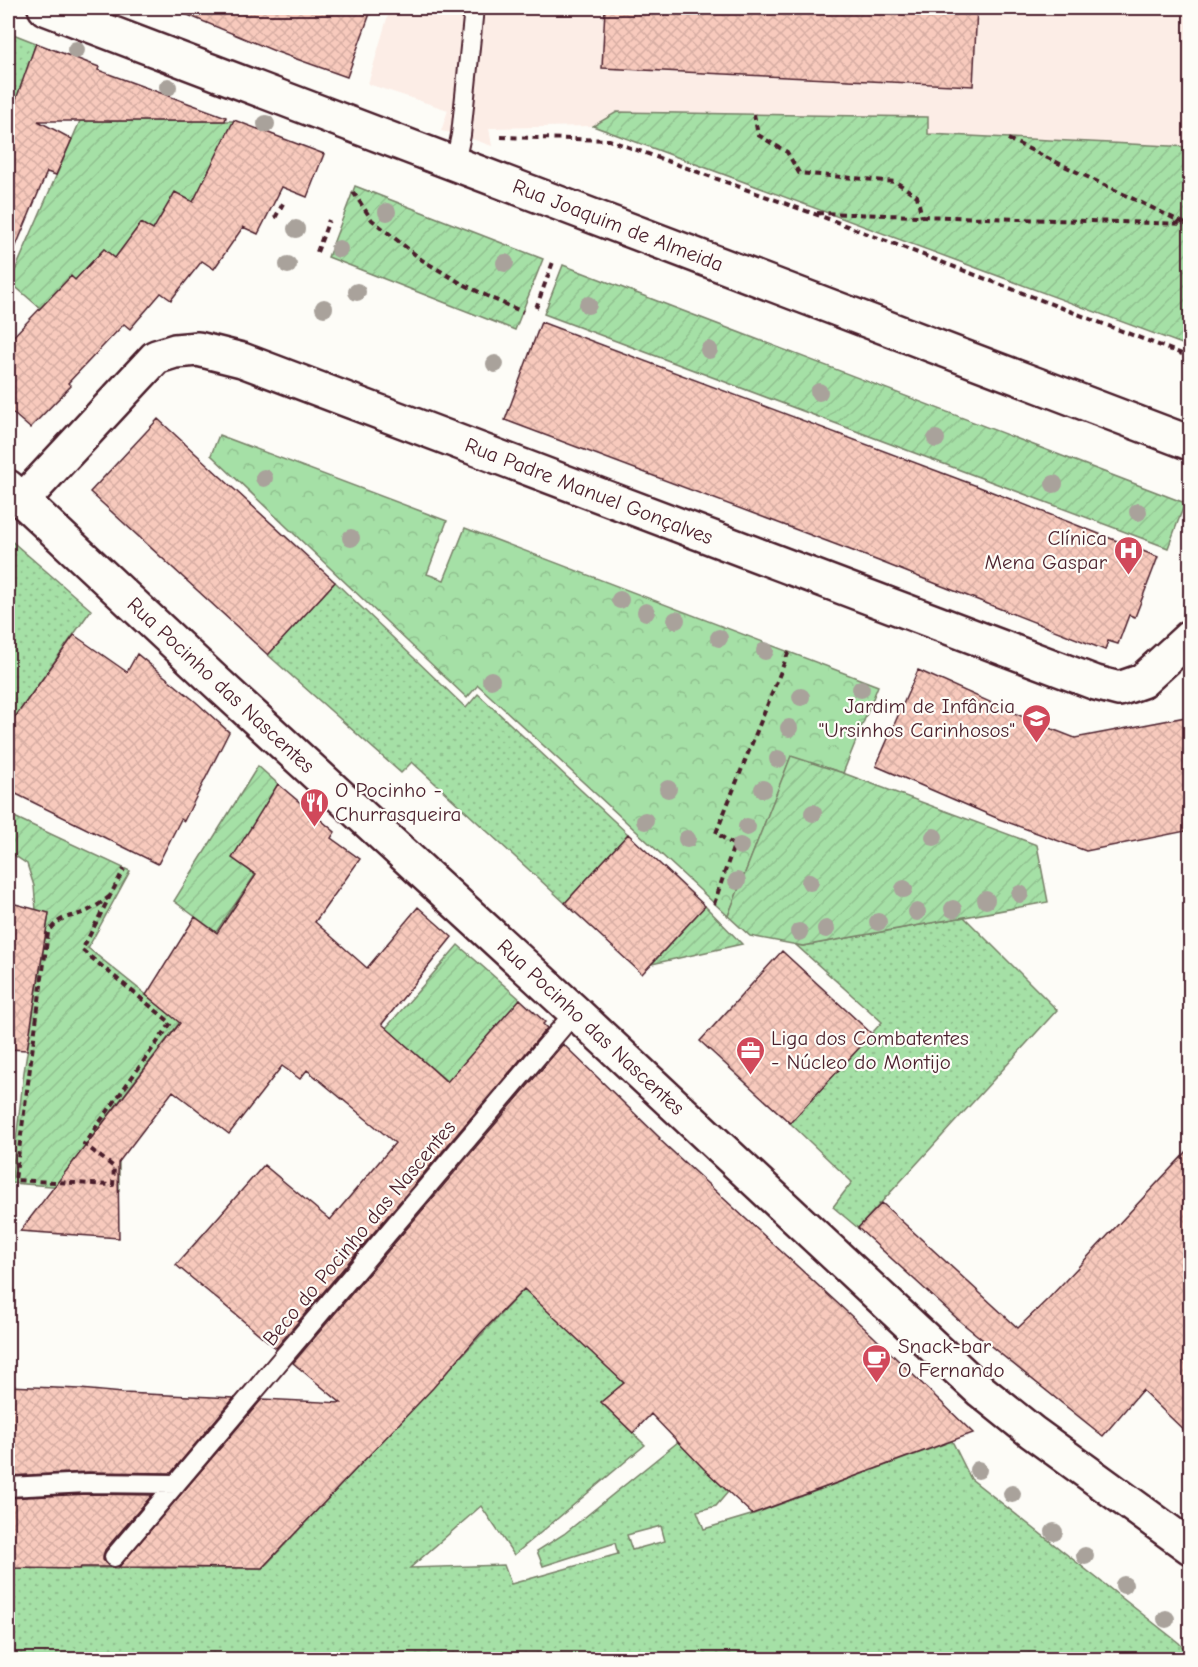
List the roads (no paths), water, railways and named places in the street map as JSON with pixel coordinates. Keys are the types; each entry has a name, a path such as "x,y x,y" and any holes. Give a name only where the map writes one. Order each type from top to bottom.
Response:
{"street":[{"name":"Rua Joaquim de Almeida","path":"45,8 458,149 1191,443"},
{"name":"Rua Padre Manuel Gonçalves","path":"15,494 156,357 175,351 198,349 242,360 1096,683 1119,688 1142,681 1191,637"},
{"name":"Rua Pocinho das Nascentes","path":"15,494 575,1011 981,1391 1032,1432 1191,1547"}],"lane":[{"path":"458,149 474,8"},
{"name":"Beco do Pocinho das Nascentes","path":"114,1557 575,1011"},
{"path":"8,1487 88,1483 176,1484"}],"place":[{"name":"Clínica Mena Gaspar","path":"1128,576"},
{"name":"Jardim de Infância \"Ursinhos Carinhosos\"","path":"1036,744"},
{"name":"O Pocinho - Churrasqueira","path":"314,828"},
{"name":"Liga dos Combatentes - Núcleo do Montijo","path":"750,1076"},
{"name":"Snack-bar O Fernando","path":"877,1384"}]}
